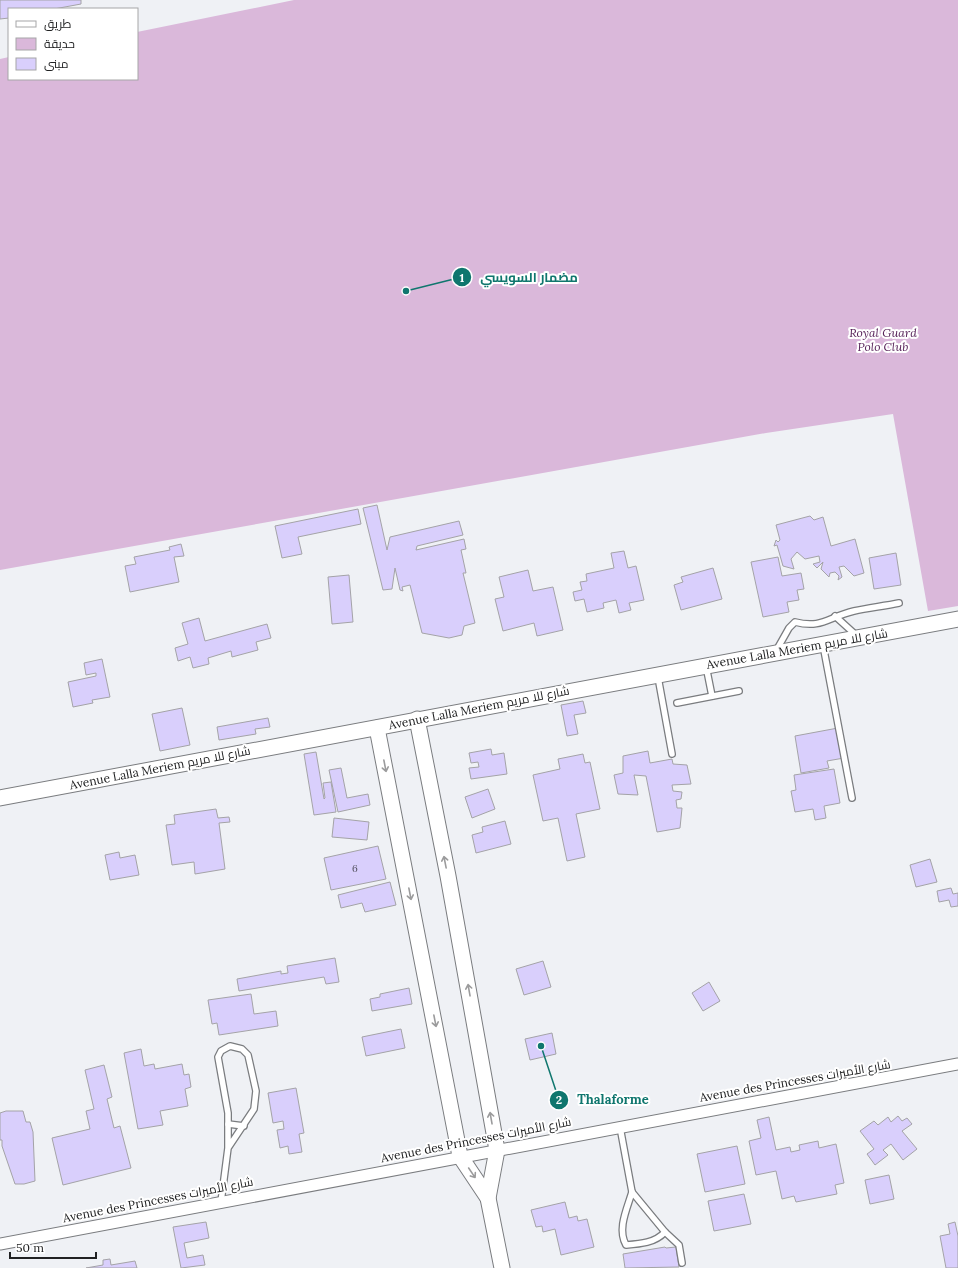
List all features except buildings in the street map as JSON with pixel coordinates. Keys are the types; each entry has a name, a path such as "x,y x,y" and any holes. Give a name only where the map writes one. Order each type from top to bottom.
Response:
{"street":[{"name":"Avenue Lalla Meriem شارع للا مريم","path":"0,798 958,619"},
{"path":"417,719 448,876 497,1150 488,1198 502,1268"},
{"path":"377,728 460,1156 488,1198"},
{"name":"Avenue des Princesses شارع الأميرات","path":"0,1244 460,1156 958,1064"}],"lane":[{"path":"775,653 788,628 795,622 809,626 821,624 835,616 899,603"},
{"path":"835,616 860,638"},
{"path":"823,645 852,798"},
{"path":"706,666 712,696"},
{"path":"658,674 672,754"},
{"path":"677,703 739,691"},
{"path":"221,1202 228,1148 228,1113 218,1057 221,1051 230,1046 242,1049 248,1056 256,1091 254,1109 228,1148"},
{"path":"228,1124 244,1126"},
{"path":"620,1126 632,1192 622,1226 622,1237 626,1244 640,1244 654,1240 665,1232"},
{"path":"632,1192 665,1232 679,1245 682,1263"}],"green space":[{"name":"Royal Guard Polo Club","path":"294,0 958,0 958,606 928,611 893,414 766,433 0,570 0,59 8,57 8,80 138,80 138,32"}],"place":[{"name":"مضمار السويسي","path":"406,291"},
{"name":"Thalaforme","path":"541,1046"}]}
